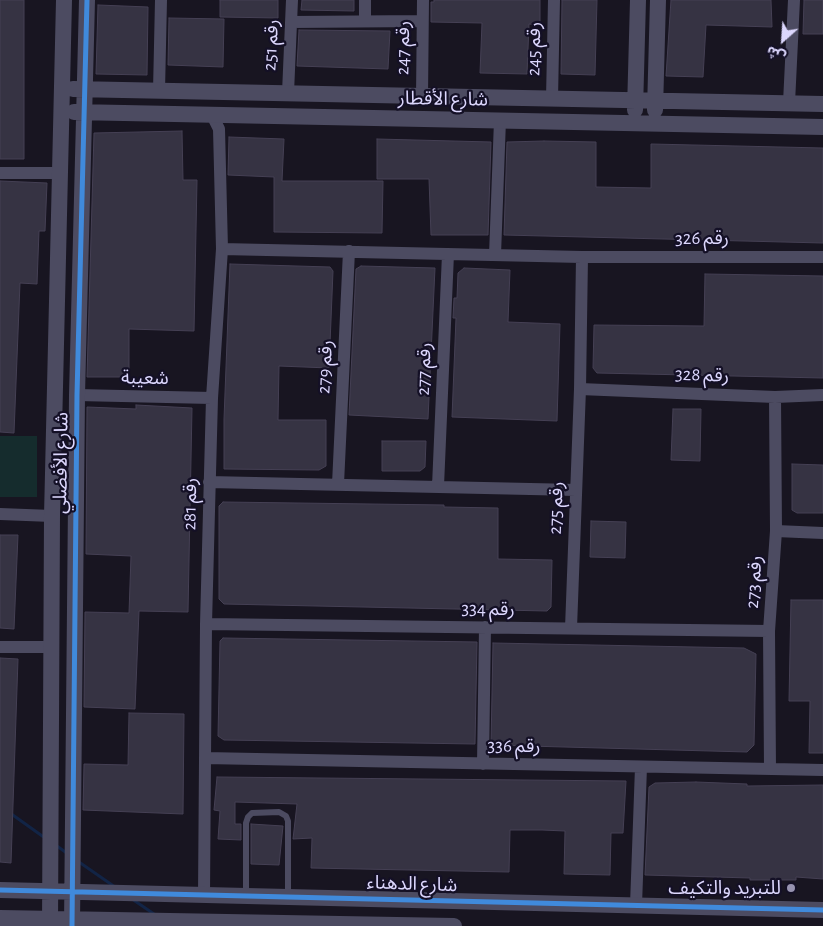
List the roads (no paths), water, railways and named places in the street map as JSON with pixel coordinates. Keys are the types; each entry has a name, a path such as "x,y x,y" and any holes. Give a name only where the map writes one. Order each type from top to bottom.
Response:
{"street":[{"name":"شارع الأفضلي","path":"50,923 52,516 64,0"},
{"name":"شارع الأفضلي","path":"72,923 77,396 87,0"},
{"path":"159,91 161,0"},
{"name":"رقم 251","path":"288,93 292,0"},
{"path":"365,21 366,0"},
{"name":"رقم 247","path":"422,97 423,0"},
{"name":"رقم 245","path":"552,99 554,0"},
{"path":"635,122 638,0"},
{"path":"655,122 658,0"},
{"path":"789,103 794,0"},
{"path":"291,22 422,21"},
{"name":"شارع الأقطار","path":"63,89 823,104"},
{"name":"شارع الأقطار","path":"62,112 655,122 823,127"},
{"name":"رقم 281","path":"204,895 206,624 212,398 222,249 218,129 212,115"},
{"path":"495,255 500,120"},
{"path":"0,173 60,173"},
{"name":"رقم 326","path":"222,249 582,257 823,257"},
{"name":"رقم 279","path":"338,484 349,251"},
{"name":"رقم 277","path":"438,486 448,254"},
{"name":"رقم 275","path":"571,628 580,389 582,257"},
{"name":"رقم 328","path":"580,389 775,397 823,395"},
{"name":"شعيبة","path":"77,396 212,398"},
{"name":"رقم 273","path":"770,770 769,631 776,531 775,397"},
{"path":"210,482 576,490"},
{"path":"0,514 52,516"},
{"path":"776,531 823,532"},
{"name":"رقم 334","path":"206,624 769,631"},
{"path":"483,764 485,627"},
{"path":"0,647 52,647"},
{"name":"رقم 336","path":"205,758 823,770"},
{"path":"636,905 640,767"},
{"name":"شارع الدهناء","path":"0,890 72,890 823,910"},
{"path":"0,918 50,923 454,926"}],"lane":[{"path":"246,896 246,823 248,817 252,813 279,812 286,816 288,821 288,896"}],"waterway":[{"path":"10,813 45,838"},
{"path":"57,846 68,854"},
{"path":"79,862 115,887"},
{"path":"132,899 154,914"}],"place":[{"name":"للتبرید والتکیف","path":"791,888"}]}
